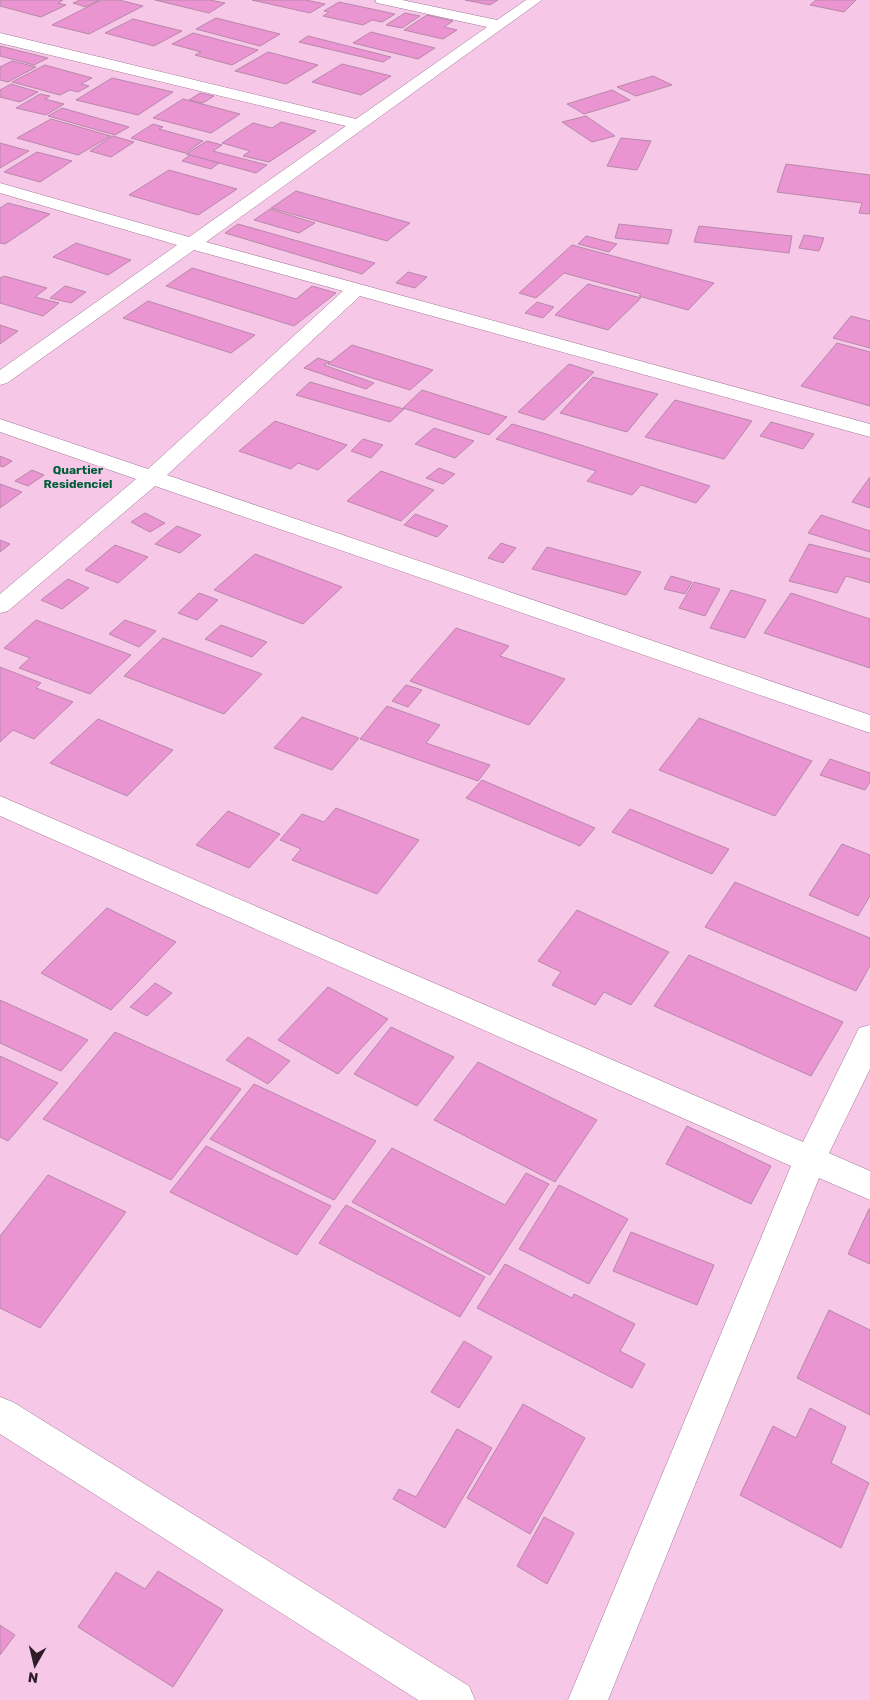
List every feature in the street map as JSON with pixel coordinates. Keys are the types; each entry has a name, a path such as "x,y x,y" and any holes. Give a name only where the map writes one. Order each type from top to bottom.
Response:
{"street":[{"path":"382,0 499,25"},
{"path":"0,379 535,0"},
{"path":"0,38 360,125"},
{"path":"0,188 190,243 870,431"},
{"path":"0,606 152,477 356,289"},
{"path":"0,425 870,724"},
{"path":"0,805 870,1186"},
{"path":"588,1700 810,1160 870,1038"},
{"path":"0,1414 455,1700"}],"building":[{"path":"63,0 58,3 66,5 41,17 0,6 0,1"},
{"path":"80,0 99,0 86,7 73,3"},
{"path":"101,0 119,0 143,6 89,34 52,25"},
{"path":"155,0 210,0 225,3 209,13"},
{"path":"252,0 306,0 325,4 310,13"},
{"path":"465,0 498,0 490,5"},
{"path":"816,0 856,0 844,12 810,5"},
{"path":"339,2 395,14 382,22 372,20 363,25 323,16 329,12 324,11"},
{"path":"405,13 420,16 402,28 386,25"},
{"path":"427,15 453,21 444,27 457,30 443,39 404,30"},
{"path":"216,18 280,34 260,46 196,29"},
{"path":"133,19 182,31 154,46 105,33"},
{"path":"371,32 435,48 418,59 353,43"},
{"path":"193,33 258,50 232,65 195,55 201,52 172,44"},
{"path":"308,36 391,57 383,62 299,42"},
{"path":"0,46 48,58 34,65 0,56"},
{"path":"268,52 318,65 286,84 235,71"},
{"path":"12,61 36,67 8,82 0,80 0,67"},
{"path":"342,64 391,76 361,95 312,82"},
{"path":"45,65 92,78 81,84 89,86 78,92 70,90 60,95 12,82"},
{"path":"653,76 672,85 636,96 617,87"},
{"path":"112,78 173,92 138,115 76,100"},
{"path":"11,84 38,92 20,102 0,97 0,90"},
{"path":"612,90 630,100 584,114 567,104"},
{"path":"200,93 214,96 203,103 189,100"},
{"path":"40,94 50,96 45,99 64,104 46,115 16,108"},
{"path":"183,99 240,114 211,133 153,118"},
{"path":"62,108 129,127 115,135 48,116"},
{"path":"586,116 615,136 592,142 562,122"},
{"path":"51,119 111,136 78,155 17,138"},
{"path":"281,122 316,131 269,162 243,156 250,151 222,143 253,123 272,128"},
{"path":"153,124 163,127 159,129 203,141 185,153 131,138"},
{"path":"113,136 134,142 111,157 90,151"},
{"path":"621,138 651,141 637,170 607,166"},
{"path":"207,141 222,145 213,151 267,165 256,173 186,154"},
{"path":"0,143 29,151 0,168"},
{"path":"37,152 72,161 40,182 4,172"},
{"path":"190,155 219,163 211,169 182,161"},
{"path":"786,164 870,175 870,214 859,213 862,203 777,192"},
{"path":"169,170 237,189 198,215 129,195"},
{"path":"296,191 410,223 387,241 271,208"},
{"path":"8,203 50,214 5,244 0,243 0,208"},
{"path":"270,209 315,223 299,233 254,220"},
{"path":"238,224 375,263 362,274 225,233"},
{"path":"619,224 672,230 668,244 615,238"},
{"path":"699,226 792,236 789,253 694,242"},
{"path":"804,235 824,238 819,251 799,248"},
{"path":"586,236 617,244 609,252 578,244"},
{"path":"76,243 131,260 108,275 53,257"},
{"path":"572,245 714,283 688,310 639,296 641,294 564,273 536,298 519,293"},
{"path":"192,268 296,299 312,286 336,293 294,326 166,286"},
{"path":"408,272 427,277 415,288 396,283"},
{"path":"4,276 47,288 35,297 59,303 43,316 0,303 0,278"},
{"path":"588,284 641,298 608,330 555,315"},
{"path":"65,286 86,292 71,303 50,298"},
{"path":"148,301 255,335 231,353 123,318"},
{"path":"537,302 554,307 543,318 525,313"},
{"path":"851,316 870,321 870,348 833,338"},
{"path":"0,325 18,331 0,344"},
{"path":"837,343 870,352 870,406 801,386"},
{"path":"352,345 433,370 410,390 328,364"},
{"path":"318,358 330,362 324,365 374,383 366,389 304,368"},
{"path":"569,364 594,372 544,420 518,412"},
{"path":"593,377 658,394 627,432 560,413"},
{"path":"310,382 404,409 390,422 296,395"},
{"path":"422,390 507,417 489,435 403,408"},
{"path":"675,400 752,421 724,459 645,437"},
{"path":"275,421 347,445 318,470 298,463 291,469 239,451"},
{"path":"771,422 814,434 803,449 760,436"},
{"path":"512,424 710,486 696,503 641,485 632,495 587,481 596,471 496,439"},
{"path":"434,428 474,441 455,458 415,444"},
{"path":"363,439 383,445 371,458 351,451"},
{"path":"0,456 12,461 3,467 0,466"},
{"path":"439,468 455,474 443,484 426,478"},
{"path":"32,470 44,475 28,486 15,481"},
{"path":"381,471 434,490 401,521 347,501"},
{"path":"870,477 870,508 852,502"},
{"path":"0,484 22,492 0,508"},
{"path":"145,513 165,523 150,532 131,522"},
{"path":"415,514 448,526 437,537 404,525"},
{"path":"821,515 870,531 870,552 808,533"},
{"path":"177,526 201,535 180,553 155,544"},
{"path":"0,540 10,544 0,552"},
{"path":"501,543 516,548 503,563 488,558"},
{"path":"809,544 870,559 870,583 846,576 837,593 789,581"},
{"path":"115,545 148,557 118,583 85,570"},
{"path":"547,547 641,572 626,595 532,569"},
{"path":"255,554 342,587 303,624 214,590"},
{"path":"671,576 692,582 685,594 664,589"},
{"path":"68,579 89,588 62,609 41,600"},
{"path":"694,582 720,589 705,616 679,608"},
{"path":"731,590 766,600 745,638 710,628"},
{"path":"199,593 218,600 197,620 178,613"},
{"path":"791,593 870,619 870,668 764,633"},
{"path":"36,620 131,655 90,694 19,668 30,658 4,648"},
{"path":"125,620 156,631 139,647 109,634"},
{"path":"221,625 267,642 252,657 205,639"},
{"path":"456,628 509,646 500,656 565,679 529,725 410,681"},
{"path":"163,638 262,674 224,714 124,676"},
{"path":"0,667 41,683 36,688 73,702 34,739 13,730 0,742"},
{"path":"406,685 422,690 408,707 392,701"},
{"path":"387,706 440,725 426,743 490,765 478,781 360,739"},
{"path":"302,717 359,738 332,770 274,748"},
{"path":"699,718 812,761 775,816 659,770"},
{"path":"98,719 173,750 127,796 50,763"},
{"path":"830,759 870,773 870,782 865,790 820,775"},
{"path":"482,780 595,828 580,846 466,798"},
{"path":"336,808 419,840 377,894 292,860 301,849 280,840 302,814 324,822"},
{"path":"630,809 729,849 712,874 612,832"},
{"path":"228,811 280,834 249,868 196,845"},
{"path":"842,844 870,855 870,896 858,916 809,895"},
{"path":"735,882 870,938 870,966 856,991 705,927"},
{"path":"107,908 176,942 111,1010 41,973"},
{"path":"577,910 669,952 631,1005 604,992 595,1005 552,985 561,972 538,961"},
{"path":"689,955 843,1022 811,1076 654,1006"},
{"path":"155,983 172,993 147,1016 130,1007"},
{"path":"328,987 388,1019 338,1074 278,1040"},
{"path":"0,1000 88,1040 61,1071 0,1043"},
{"path":"391,1027 454,1057 417,1106 354,1074"},
{"path":"115,1032 241,1089 171,1180 43,1119"},
{"path":"248,1037 290,1061 268,1084 226,1060"},
{"path":"0,1056 58,1083 8,1141 0,1137"},
{"path":"478,1062 597,1120 555,1182 434,1120"},
{"path":"254,1084 376,1141 334,1200 210,1139"},
{"path":"687,1126 771,1166 751,1204 666,1164"},
{"path":"206,1146 331,1206 297,1255 170,1192"},
{"path":"392,1148 505,1205 526,1173 549,1184 490,1275 352,1202"},
{"path":"48,1175 126,1212 40,1328 0,1308 0,1236"},
{"path":"559,1185 628,1219 589,1284 519,1249"},
{"path":"346,1205 485,1277 460,1317 319,1243"},
{"path":"870,1209 870,1264 848,1254"},
{"path":"631,1232 714,1265 697,1305 613,1271"},
{"path":"505,1264 572,1298 574,1294 635,1324 620,1351 645,1364 632,1388 477,1308"},
{"path":"829,1310 870,1330 870,1415 797,1378"},
{"path":"464,1341 492,1357 459,1408 431,1392"},
{"path":"523,1404 585,1438 530,1534 467,1498"},
{"path":"810,1408 846,1427 831,1463 869,1483 841,1548 740,1495 773,1426 796,1438"},
{"path":"457,1429 492,1448 445,1528 393,1499 399,1489 416,1497"},
{"path":"544,1517 574,1533 547,1584 517,1566"},
{"path":"158,1571 223,1610 173,1687 78,1627 116,1572 145,1589"},
{"path":"0,1625 15,1635 0,1655"}],"district":[{"name":"Quartier Residenciel","path":"78,477"}]}
